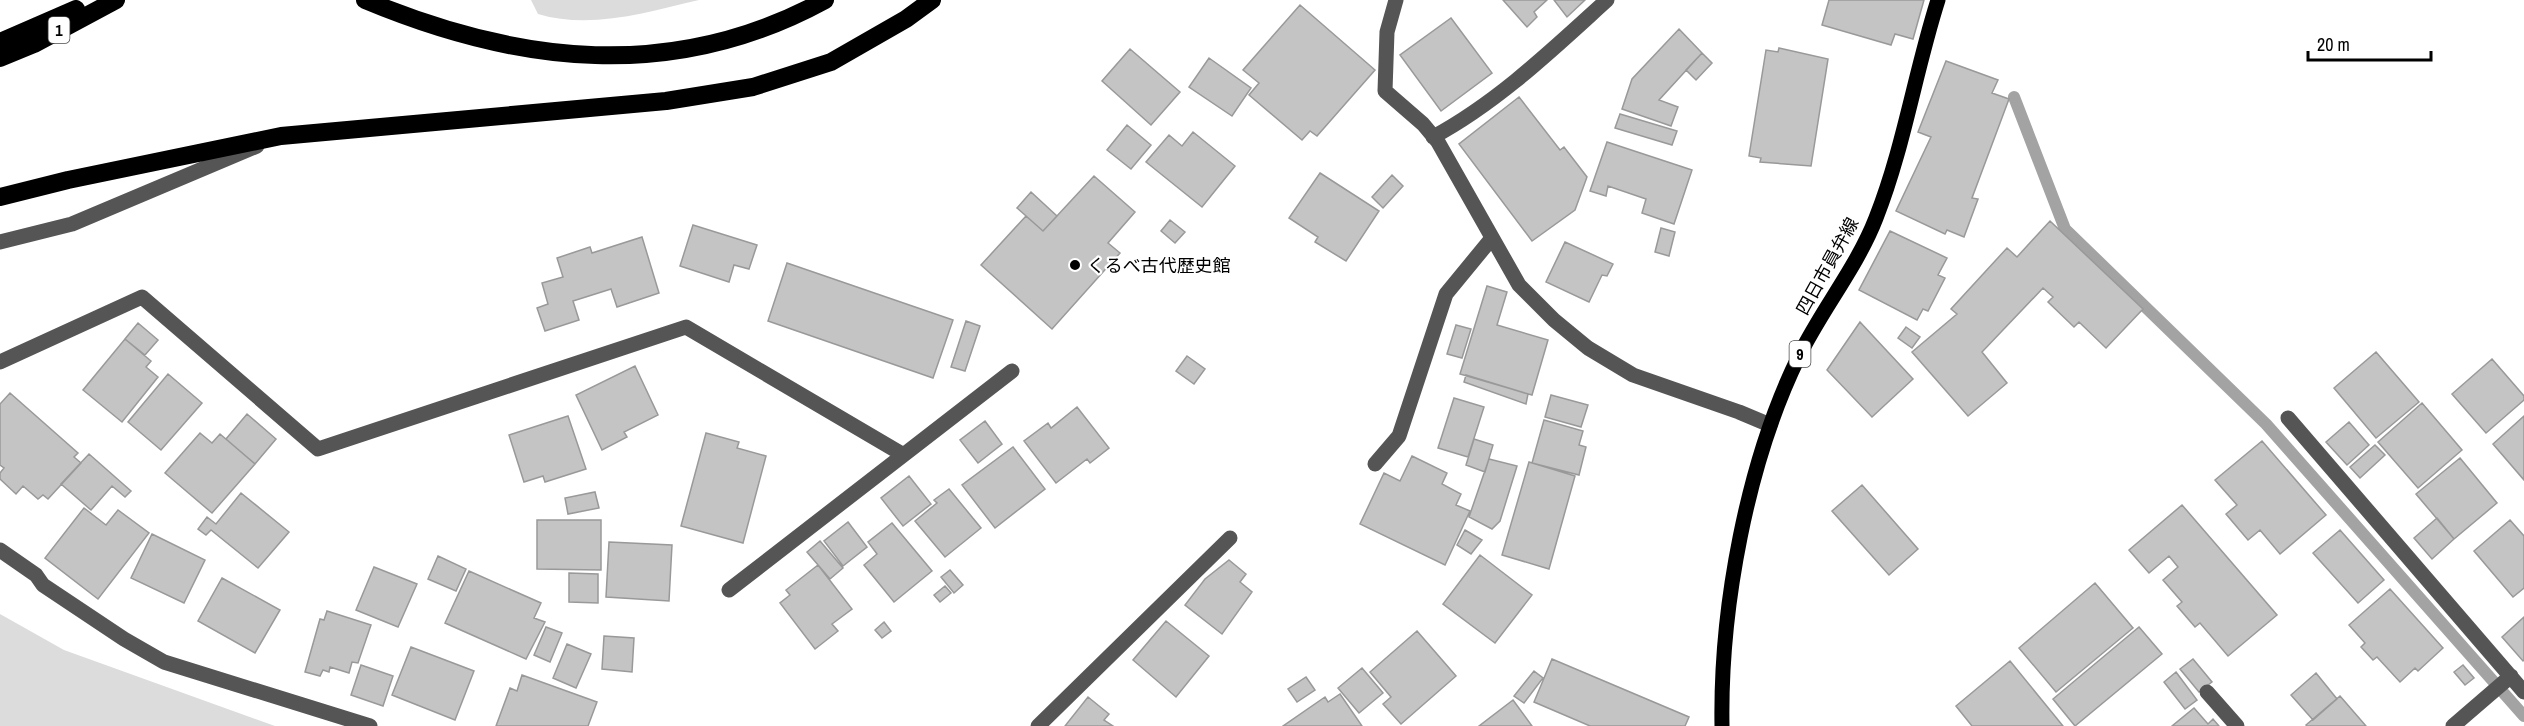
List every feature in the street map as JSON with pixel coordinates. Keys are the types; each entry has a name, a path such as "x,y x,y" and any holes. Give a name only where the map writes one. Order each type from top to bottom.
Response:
{"highway":[{"name":"1","path":"0,42 98,0"},
{"name":"1","path":"0,58 34,44 116,0"},
{"path":"365,0 455,33 527,50 594,57 667,53 730,38 805,11 825,0"},
{"path":"0,197 68,180 281,136 620,106 753,87 831,62 906,19 932,0"}],"main road":[{"name":"四日市員弁線","path":"1722,726 1727,618 1744,523 1770,425 1799,356 1876,219 1896,161 1938,0"}],"street":[{"path":"1396,0 1387,32 1385,91 1410,112 1433,137 1519,285 1588,348 1633,375 1770,425"},
{"path":"1433,137 1450,128 1542,60 1606,0"},
{"path":"0,242 72,224 281,136"},
{"path":"1375,465 1399,436 1446,294 1492,238"},
{"path":"0,362 142,297 318,449 686,327 902,454"},
{"path":"729,590 1012,371"},
{"path":"2288,418 2524,692"},
{"path":"1038,726 1230,537"},
{"path":"0,550 36,575 43,585 124,639 165,662 370,726"},
{"path":"2453,726 2511,676"},
{"path":"2207,692 2237,726"}],"shaded area":[{"path":"531,0 699,0 619,18 578,20 538,14"},
{"path":"0,614 64,650 275,726 0,726"}],"building":[{"path":"1503,0 1547,0 1534,12 1537,17 1527,27"},
{"path":"1554,0 1585,0 1567,17"},
{"path":"1829,0 1924,0 1913,39 1895,34 1891,45 1822,25"},
{"path":"1300,5 1375,70 1317,136 1310,131 1302,140 1249,95 1259,83 1243,70"},
{"path":"1451,18 1492,73 1441,111 1400,55"},
{"path":"1679,29 1702,53 1659,100 1678,107 1671,126 1622,109 1632,79"},
{"path":"1779,48 1828,59 1811,166 1760,162 1761,158 1749,156 1766,50 1778,52"},
{"path":"1130,49 1180,92 1151,125 1102,81"},
{"path":"1702,53 1712,63 1696,80 1686,70"},
{"path":"1209,58 1251,88 1232,116 1189,87"},
{"path":"1946,61 1998,80 1992,93 2009,99 1972,198 1978,199 1964,237 1947,230 1945,234 1896,211 1931,137 1918,132"},
{"path":"1519,97 1560,150 1564,147 1587,177 1575,210 1532,241 1459,144"},
{"path":"1620,114 1677,131 1672,145 1615,128"},
{"path":"1127,125 1151,145 1131,169 1107,150"},
{"path":"1193,132 1235,166 1202,207 1146,162 1169,135 1182,146"},
{"path":"1607,142 1692,170 1674,224 1642,213 1646,199 1608,186 1606,196 1590,191"},
{"path":"1320,173 1379,211 1346,261 1315,242 1318,237 1289,218"},
{"path":"1392,175 1403,186 1383,208 1372,197"},
{"path":"1094,176 1135,212 1108,243 1120,253 1052,329 981,265 1026,216 1043,231"},
{"path":"1031,192 1057,216 1043,231 1017,208"},
{"path":"1170,220 1185,232 1175,243 1161,231"},
{"path":"2050,221 2143,309 2106,348 2079,322 2074,327 2048,302 2053,297 2043,288 1982,352 2007,383 1968,416 1912,352 1957,314 1951,309 2007,248 2017,257"},
{"path":"693,225 757,245 749,269 734,265 729,282 680,266"},
{"path":"1661,228 1675,232 1669,256 1655,252"},
{"path":"1890,231 1947,258 1938,275 1945,278 1928,311 1923,309 1917,320 1859,290"},
{"path":"642,237 659,293 617,307 611,289 573,301 579,320 545,331 537,308 548,304 542,283 563,277 557,258 590,247 592,253"},
{"path":"1565,242 1613,264 1607,276 1602,275 1589,302 1546,282"},
{"path":"787,263 953,320 933,378 768,321"},
{"path":"1487,286 1507,292 1497,325 1548,340 1532,395 1460,374"},
{"path":"966,321 980,326 965,371 951,367"},
{"path":"1860,322 1913,379 1872,417 1827,370"},
{"path":"138,323 158,340 145,355 125,339"},
{"path":"1456,325 1471,329 1462,358 1447,354"},
{"path":"1906,327 1920,337 1912,348 1898,338"},
{"path":"125,339 151,361 146,367 158,377 122,422 83,390"},
{"path":"2376,352 2419,402 2376,438 2334,388"},
{"path":"1187,356 1205,369 1194,384 1176,371"},
{"path":"2492,359 2524,396 2524,400 2486,433 2452,394"},
{"path":"635,366 658,415 624,432 627,437 602,450 576,395"},
{"path":"168,374 202,403 161,450 128,422"},
{"path":"1466,375 1528,394 1526,404 1464,382"},
{"path":"10,393 78,453 74,457 81,463 48,499 43,495 38,499 23,486 16,494 0,479 0,473 4,468 0,465 0,404"},
{"path":"1551,395 1588,405 1581,427 1545,417"},
{"path":"1454,398 1484,407 1468,457 1438,448"},
{"path":"2422,403 2462,450 2418,488 2378,442"},
{"path":"1077,407 1109,448 1090,463 1087,459 1056,483 1024,441 1048,423 1051,428"},
{"path":"247,414 276,439 255,464 226,439"},
{"path":"568,416 586,469 545,482 543,476 524,482 509,435"},
{"path":"2524,416 2524,480 2493,444"},
{"path":"1544,420 1583,431 1579,445 1586,447 1579,475 1532,463"},
{"path":"985,421 1002,444 978,463 960,440"},
{"path":"2349,422 2369,445 2347,465 2326,442"},
{"path":"200,433 212,443 220,434 255,464 212,513 165,473"},
{"path":"706,433 739,442 737,448 766,456 743,543 681,526"},
{"path":"1474,439 1493,445 1485,472 1466,465"},
{"path":"2262,441 2326,515 2280,554 2260,530 2248,540 2226,514 2237,505 2215,480"},
{"path":"2375,445 2385,455 2360,478 2350,467"},
{"path":"1013,447 1045,489 995,528 962,485"},
{"path":"89,454 131,491 125,497 112,486 91,510 61,484"},
{"path":"1412,456 1447,473 1442,484 1461,494 1456,505 1470,511 1445,565 1360,524 1384,473 1400,481"},
{"path":"2460,458 2497,503 2454,539 2416,494"},
{"path":"1489,459 1517,466 1500,521 1492,529 1469,517"},
{"path":"1529,462 1575,476 1549,569 1502,555"},
{"path":"909,476 931,504 903,526 881,498"},
{"path":"1862,485 1918,549 1889,575 1832,511"},
{"path":"949,489 981,528 945,557 915,521 937,503 934,500"},
{"path":"595,492 599,508 568,514 565,498"},
{"path":"241,493 289,532 258,568 211,530 206,535 198,529 207,517 216,524"},
{"path":"2182,505 2277,615 2228,656 2200,623 2195,627 2177,606 2182,602 2163,580 2178,567 2169,556 2149,573 2129,550"},
{"path":"84,508 106,525 118,510 149,533 98,599 45,558"},
{"path":"2437,518 2454,539 2432,559 2414,538"},
{"path":"537,520 601,520 601,570 537,569"},
{"path":"2510,520 2524,536 2524,588 2513,597 2474,551"},
{"path":"848,522 867,547 843,566 824,541"},
{"path":"892,523 932,571 894,602 864,565 877,554 868,542"},
{"path":"1465,530 1482,540 1471,554 1457,545"},
{"path":"2340,530 2384,580 2358,603 2313,553"},
{"path":"152,534 205,560 184,603 131,578"},
{"path":"820,541 843,568 830,579 807,552"},
{"path":"609,542 672,545 669,601 606,597"},
{"path":"1480,555 1532,595 1495,643 1443,604"},
{"path":"438,556 466,569 456,591 428,579"},
{"path":"1229,560 1246,574 1240,582 1252,592 1222,634 1185,605 1205,579"},
{"path":"818,565 852,609 832,624 838,631 815,649 780,603 790,595 786,590"},
{"path":"374,567 417,584 398,627 356,610"},
{"path":"950,570 963,585 954,593 941,577"},
{"path":"469,571 541,603 534,618 545,622 526,659 445,623"},
{"path":"569,573 598,574 598,603 569,602"},
{"path":"222,578 280,610 255,653 198,621"},
{"path":"2095,583 2133,628 2056,692 2019,648"},
{"path":"945,586 951,593 940,602 934,595"},
{"path":"2390,589 2443,648 2418,671 2415,668 2400,682 2377,657 2373,660 2361,647 2365,643 2349,625"},
{"path":"327,611 371,625 358,663 352,662 349,673 330,667 329,672 323,670 320,676 305,672 320,619 324,620"},
{"path":"2524,617 2524,660 2523,661 2502,637"},
{"path":"1166,621 1209,656 1176,697 1133,660"},
{"path":"884,622 891,631 882,638 875,630"},
{"path":"546,627 562,633 550,662 534,655"},
{"path":"2139,627 2162,654 2075,726 2053,699"},
{"path":"1417,631 1456,676 1401,724 1383,704 1391,697 1370,672"},
{"path":"604,636 634,638 632,672 602,669"},
{"path":"567,644 591,654 576,688 553,678"},
{"path":"411,647 474,671 455,720 392,695"},
{"path":"1552,659 1689,717 1685,726 1590,726 1534,702"},
{"path":"2193,659 2212,682 2199,692 2180,669"},
{"path":"2010,661 2063,726 1972,726 1956,706"},
{"path":"361,665 393,676 383,706 351,695"},
{"path":"2463,665 2474,678 2465,685 2454,672"},
{"path":"1362,668 1383,693 1359,713 1338,688"},
{"path":"1534,671 1543,678 1524,703 1514,696"},
{"path":"2176,672 2197,700 2185,709 2164,682"},
{"path":"2316,673 2337,699 2313,720 2291,695"},
{"path":"522,675 597,702 588,726 496,726 510,688 517,691"},
{"path":"1306,677 1315,690 1297,702 1288,689"},
{"path":"1340,694 1362,726 1283,726 1325,697 1328,702"},
{"path":"2340,696 2366,726 2306,725"},
{"path":"1088,697 1109,714 1104,720 1113,726 1065,726"},
{"path":"1513,700 1532,726 1479,726"},
{"path":"2194,708 2208,724 2213,719 2219,726 2172,726"}],"waterway":[{"path":"2014,97 2065,229 2266,424 2524,716"}],"place":[{"name":"くるべ古代歴史館","path":"1075,265"}]}
